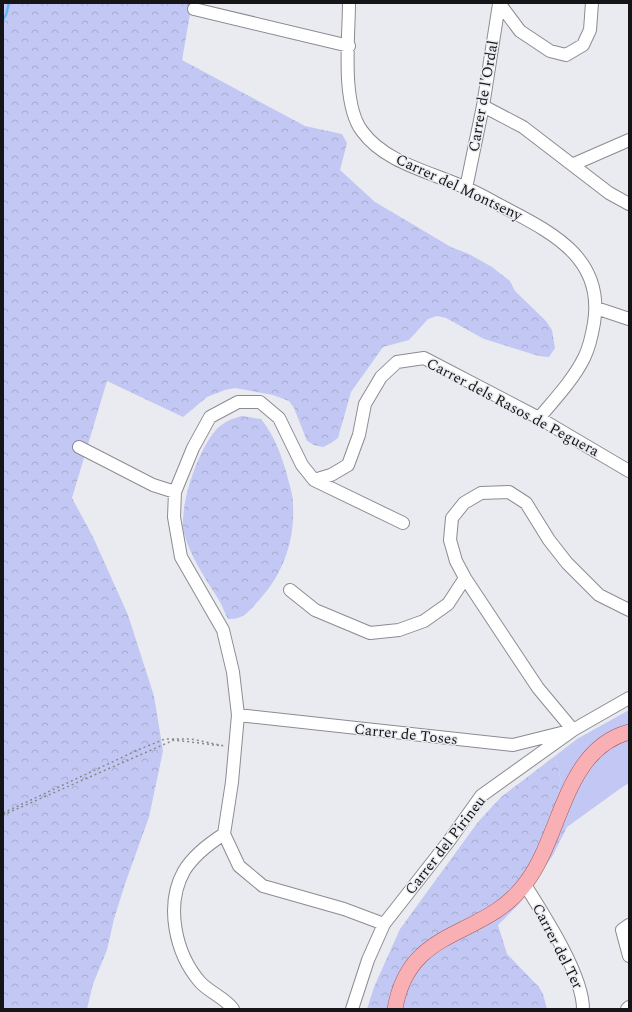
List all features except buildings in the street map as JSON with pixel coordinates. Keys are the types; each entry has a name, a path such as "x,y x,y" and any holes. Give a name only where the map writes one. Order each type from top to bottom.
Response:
{"main road":[{"path":"395,1009 403,979 416,959 429,948 494,912 512,898 525,885 545,851 578,772 587,759 599,748 625,732"}],"street":[{"name":"Carrer del Montseny","path":"349,3 348,86 353,113 361,130 378,148 411,166 466,188 552,233 583,263 592,284 596,308 590,345 574,375 539,418"},
{"path":"499,3 520,31 550,51 566,55 583,45 590,30 592,3"},
{"name":"Carrer de l'Ordal","path":"466,188 483,106 499,3"},
{"path":"194,9 349,46"},
{"path":"483,106 523,127 574,164 609,194 629,204"},
{"path":"574,164 629,140"},
{"path":"596,308 629,319"},
{"name":"Carrer dels Rasos de Peguera","path":"314,480 331,475 348,465 358,435 365,404 381,377 397,362 424,358 539,418 629,471"},
{"path":"384,924 344,908 263,886 239,866 224,834 232,782 238,715 233,672 223,630 181,557 174,517 175,492 193,448 210,417 238,402 260,402 280,418 302,465 314,480 403,523"},
{"path":"80,448 153,485 175,492"},
{"path":"573,730 538,688 465,578 456,561 450,540 452,518 464,504 481,492 509,492 526,503 549,540 567,564 599,595 629,610"},
{"path":"290,590 315,610 370,633 399,630 424,621 448,604 465,578"},
{"name":"Carrer del Pirineu","path":"352,1009 368,960 384,924 449,841 481,796 573,730 629,698"},
{"name":"Carrer de Toses","path":"238,715 513,745 573,730"},
{"path":"224,834 206,846 184,871 174,901 176,934 186,964 201,983 233,1009"},
{"name":"Carrer del Ter","path":"525,885 554,932 572,970 583,995 583,1009"},
{"path":"629,925 622,930 629,956"}],"path":[{"path":"3,814 140,749 165,739 191,739 235,748"},
{"path":"3,814 174,740 235,748"}],"green space":[{"path":"3,3 192,3 182,60 305,126 342,134 347,143 340,170 375,202 451,247 469,254 492,267 510,281 515,291 546,321 552,330 555,348 549,357 539,356 484,339 446,318 437,316 428,319 409,340 383,347 351,392 338,438 323,447 314,445 307,441 294,408 289,401 273,395 235,388 225,390 207,397 183,417 107,381 72,498 93,537 128,615 154,696 163,751 149,817 125,884 114,919 107,950 93,984 87,1009 3,1009"},
{"path":"242,416 261,419 273,437 286,471 290,487 293,500 293,517 290,543 282,567 276,578 246,614 238,618 228,619 220,602 190,551 184,533 183,522 187,493 197,462 204,448 220,426 229,420"},
{"path":"629,710 629,783 567,827 556,802 561,780 555,756 577,739"},
{"path":"555,756 561,780 556,802 567,827 553,855 520,903 498,925 507,954 539,987 543,994 547,1009 367,1009 374,987 400,929 478,822 501,797"}],"waterway":[{"path":"3,19 6,15 9,3"}]}
